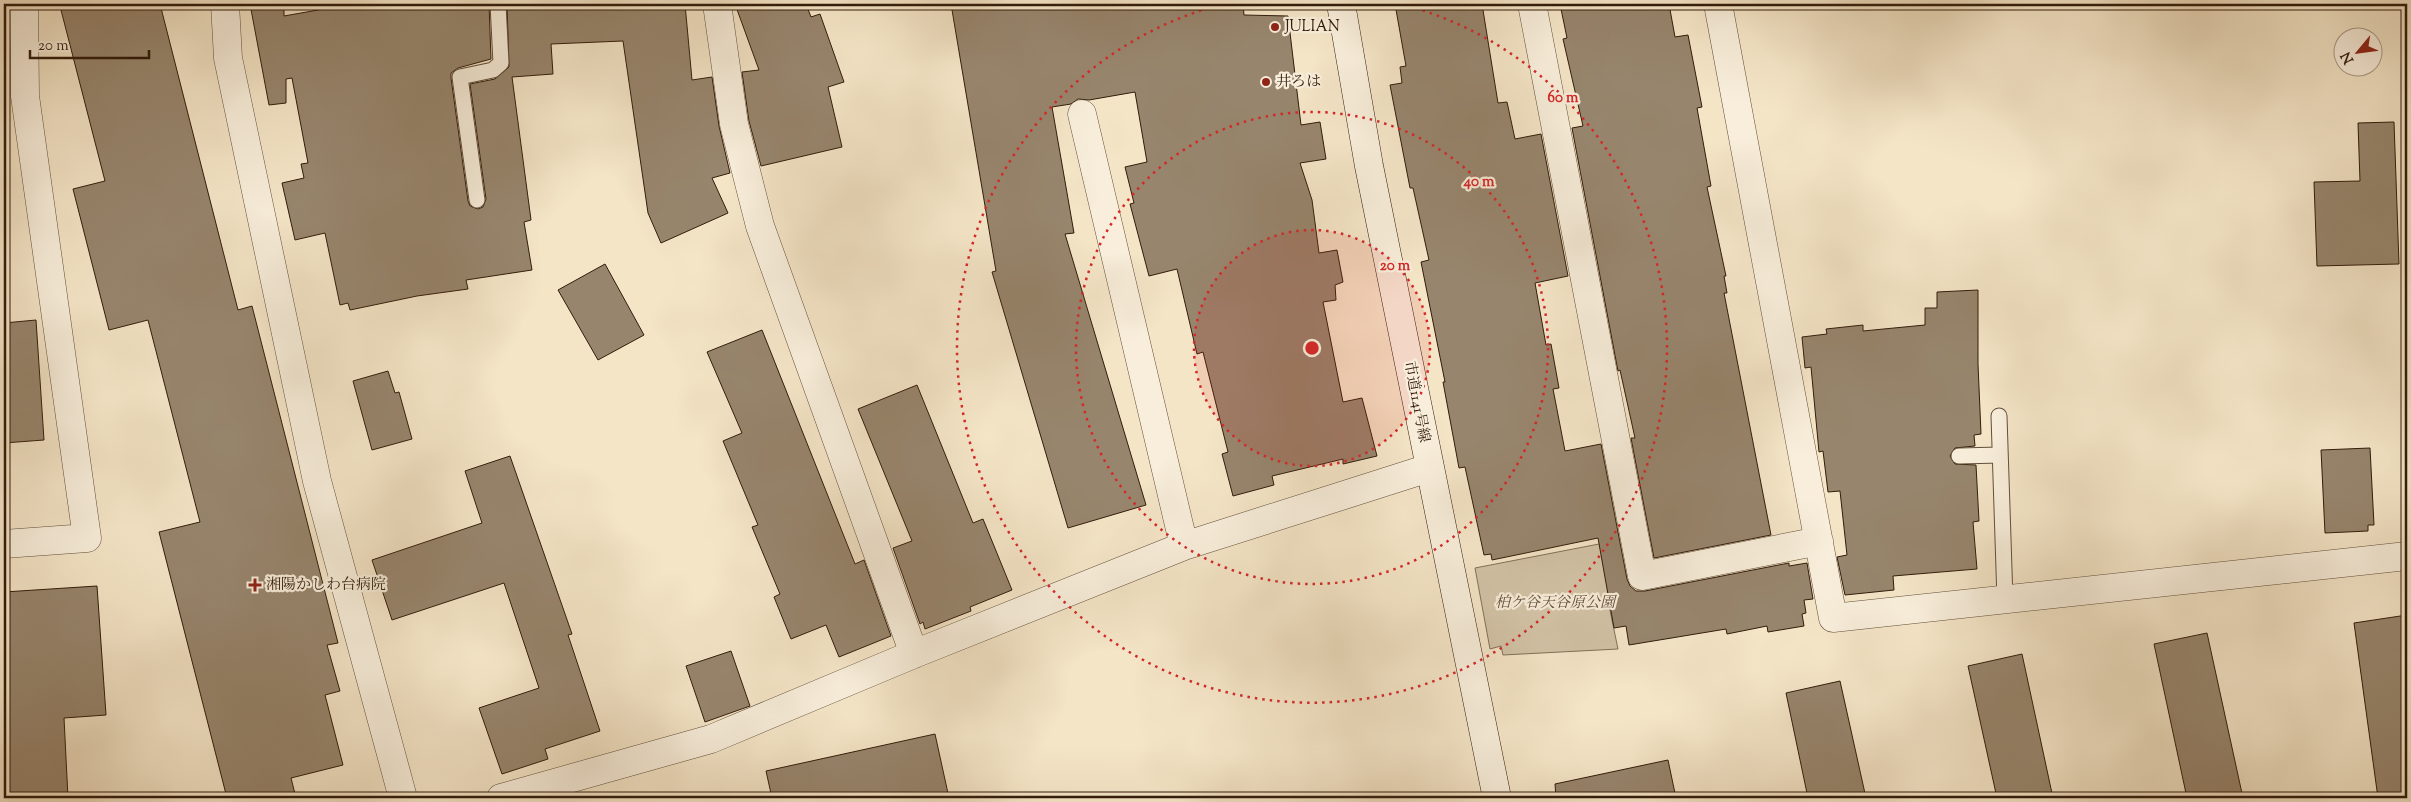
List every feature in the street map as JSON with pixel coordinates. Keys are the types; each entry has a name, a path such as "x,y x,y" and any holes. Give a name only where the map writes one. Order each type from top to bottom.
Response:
{"street":[{"path":"4,544 87,538 25,96 24,4"},
{"path":"225,4 228,58 317,481 403,798"},
{"path":"717,4 734,124 760,226 914,654"},
{"name":"市道1141号線","path":"1341,4 1369,166 1497,798"},
{"path":"1532,4 1642,576 1819,541"},
{"path":"1718,4 1833,618 2407,556"},
{"path":"1082,114 1184,546"},
{"path":"501,798 711,739 914,654 1184,546 1429,468"}],"lane":[{"path":"478,200 460,77 493,70 501,62 498,4"},
{"path":"1999,416 2006,600"},
{"path":"1959,456 2000,455"}],"green space":[{"name":"柏ケ谷天谷原公園","path":"1599,544 1624,597 1608,601 1618,649 1503,655 1501,646 1490,649 1475,568"}],"building":[{"path":"84,4 160,4 238,310 252,306 338,643 327,645 340,691 325,695 343,765 291,778 296,798 227,798 159,532 200,522 148,320 109,330 73,189 105,181 61,10"},
{"path":"250,4 284,4 284,16 352,4 489,4 491,59 458,68 451,73 468,201 470,206 478,209 483,207 486,199 470,84 495,79 509,67 507,4 685,4 692,80 712,77 719,126 730,173 712,178 728,213 661,243 648,213 623,41 551,44 553,74 512,77 531,220 524,222 532,270 466,280 468,289 417,296 350,310 348,303 340,305 325,233 295,240 282,183 304,178 301,164 308,163 292,78 286,79 286,103 269,105"},
{"path":"735,4 806,4 811,17 820,14 844,82 828,87 842,147 761,166 749,121 742,72 759,70"},
{"path":"951,4 1243,4 1244,15 1288,16 1301,125 1320,122 1326,159 1300,163 1312,200 1319,253 1337,250 1343,282 1335,285 1336,300 1323,302 1343,402 1362,398 1377,456 1343,464 1343,459 1272,476 1274,485 1233,496 1222,454 1228,452 1203,352 1197,354 1177,269 1149,276 1130,204 1134,203 1125,167 1147,162 1135,92 1089,100 1078,99 1071,104 1052,107 1074,233 1065,234 1146,505 1068,528 992,272 996,271"},
{"path":"1395,4 1482,4 1498,103 1507,102 1515,139 1541,134 1568,276 1535,283 1546,345 1551,344 1559,388 1553,389 1565,451 1601,444 1627,579 1630,586 1636,591 1645,591 1789,563 1789,566 1807,563 1813,599 1804,600 1806,613 1802,614 1804,626 1768,632 1767,626 1727,634 1726,629 1629,645 1626,626 1614,628 1598,538 1492,560 1491,554 1484,555 1465,467 1459,468 1443,382 1445,382 1421,262 1429,260 1413,188 1410,188 1390,85 1402,83 1400,67 1406,66"},
{"path":"1560,4 1669,4 1675,37 1688,35 1702,107 1697,108 1711,186 1707,187 1726,276 1724,276 1727,293 1724,293 1771,535 1654,558 1631,438 1635,438 1620,370 1618,371 1572,128 1583,126 1563,39 1567,38"},
{"path":"2394,122 2399,264 2317,266 2314,182 2360,181 2358,123"},
{"path":"605,264 644,335 598,360 558,290"},
{"path":"1978,290 1978,364 1981,434 1974,435 1975,446 1955,448 1950,456 1955,464 1976,465 1979,521 1973,522 1977,569 1893,576 1894,590 1845,595 1837,557 1847,555 1840,491 1828,492 1823,451 1819,452 1811,367 1805,368 1802,337 1827,334 1826,329 1863,325 1863,331 1925,325 1925,308 1937,308 1937,292"},
{"path":"36,320 44,440 4,443 4,323"},
{"path":"762,330 855,564 864,560 891,636 839,657 826,625 791,639 774,597 780,594 752,527 758,525 723,441 742,433 707,352"},
{"path":"388,371 395,393 399,392 412,439 372,450 353,381"},
{"path":"917,385 973,523 983,519 1012,590 970,607 971,611 925,629 923,622 920,624 893,548 912,541 858,409"},
{"path":"2370,448 2374,525 2368,525 2368,531 2325,533 2321,450"},
{"path":"510,456 572,634 568,635 600,731 545,749 548,759 502,774 479,708 539,688 504,583 392,620 372,560 482,523 465,471"},
{"path":"97,586 106,715 64,718 68,798 4,798 4,592"},
{"path":"2407,615 2407,798 2378,798 2354,623"},
{"path":"2207,633 2243,798 2187,798 2154,644"},
{"path":"731,651 750,706 705,722 686,666"},
{"path":"2022,654 2053,798 1997,798 1968,666"},
{"path":"1840,681 1866,798 1808,798 1786,693"},
{"path":"935,734 949,798 772,798 766,771"},
{"path":"1668,760 1676,798 1556,798 1555,784"}],"place":[{"name":"JULIAN","path":"1275,27"},
{"name":"井ろは","path":"1266,82"},
{"name":"湘陽かしわ台病院","path":"255,585"}]}
